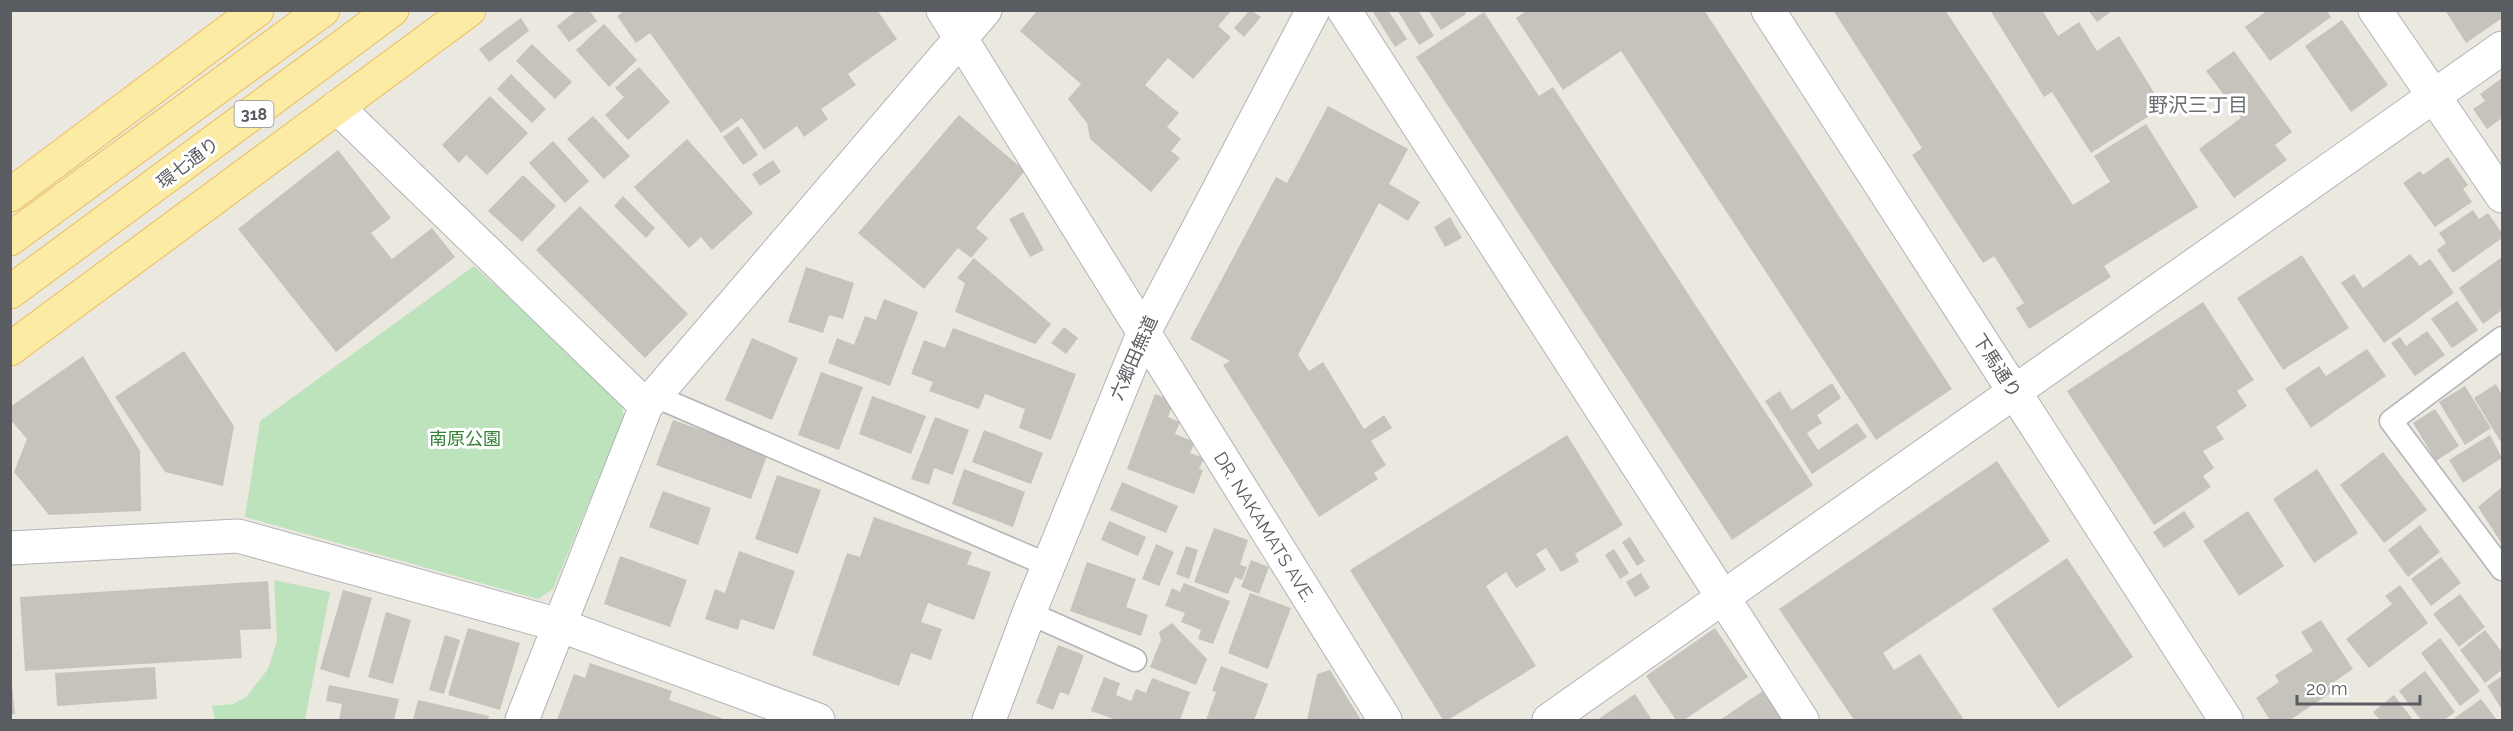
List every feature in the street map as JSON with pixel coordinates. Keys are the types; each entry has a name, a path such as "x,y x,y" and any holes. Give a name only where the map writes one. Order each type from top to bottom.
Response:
{"main road":[{"path":"10,195 258,10"},
{"name":"318","path":"10,239 323,10"},
{"name":"環七通り","path":"10,292 115,217 392,10"},
{"path":"10,349 24,332 469,10"}],"street":[{"name":"DR. NAKAMATS AVE.","path":"943,10 1384,720"},
{"path":"522,720 651,401 985,10"},
{"name":"六郷田無道","path":"989,720 1048,565 1143,334 1313,10"},
{"path":"1344,10 1802,720"},
{"name":"下馬通り","path":"1768,10 2226,720"},
{"path":"2375,10 2502,196"},
{"path":"1549,720 2502,48"},
{"path":"337,107 651,401"},
{"path":"10,548 238,536 559,625 661,665 818,720"}],"lane":[{"path":"2502,338 2391,421 2502,569"},
{"path":"651,401 1048,565"},
{"path":"1029,613 1135,660"}],"green space":[{"name":"南原公園","path":"474,266 620,398 624,417 553,589 538,599 245,517 260,421"},
{"path":"274,580 330,592 305,720 215,720 212,706 233,704 246,697 268,669 277,641"}],"building":[{"path":"577,10 589,10 597,21 569,42 557,26"},
{"path":"625,10 877,10 897,39 848,74 856,85 821,109 828,119 804,137 797,126 764,150 742,118 721,133 650,33 636,43 617,16"},
{"path":"1038,10 1232,10 1218,26 1231,37 1193,79 1168,58 1145,85 1179,113 1167,127 1181,139 1171,151 1180,158 1151,192 1090,139 1087,123 1068,99 1081,84 1020,31"},
{"path":"1250,10 1261,17 1244,37 1234,28"},
{"path":"1372,10 1388,10 1407,39 1395,47"},
{"path":"1397,10 1418,10 1434,36 1419,45"},
{"path":"1428,10 1464,10 1466,14 1441,30"},
{"path":"1528,10 1704,10 1952,389 1876,440 1621,51 1563,90 1516,18"},
{"path":"1833,10 1945,10 2073,205 2110,182 2094,156 2146,124 2198,207 2104,266 2111,277 2029,329 2016,308 2024,303 1994,256 1983,263 1912,155 1922,148"},
{"path":"1990,10 2042,10 2058,36 2079,22 2097,51 2119,36 2163,107 2091,153 2052,92 2044,97"},
{"path":"2088,10 2113,10 2097,22"},
{"path":"2268,10 2326,10 2331,17 2270,61 2245,27"},
{"path":"2445,10 2502,10 2502,18 2466,43"},
{"path":"1484,12 1539,96 1553,87 1813,485 1732,540 1416,57"},
{"path":"521,18 529,31 489,62 479,49"},
{"path":"2342,20 2388,85 2351,112 2305,46"},
{"path":"604,24 637,60 609,87 576,50"},
{"path":"532,44 572,82 555,99 516,61"},
{"path":"2234,51 2292,132 2275,145 2287,160 2234,198 2199,149 2241,118 2206,71"},
{"path":"639,67 670,102 628,140 605,115 624,97 615,88"},
{"path":"511,74 546,109 532,123 497,89"},
{"path":"2502,78 2502,118 2487,129 2473,109 2485,101 2480,94"},
{"path":"490,96 528,133 487,175 466,155 459,163 442,145"},
{"path":"1328,106 1408,149 1389,184 1420,202 1408,221 1379,203 1298,355 1309,371 1323,362 1364,429 1384,415 1392,428 1371,441 1386,465 1374,473 1378,479 1319,517 1223,365 1230,361 1190,339 1276,177 1287,183"},
{"path":"959,115 1025,171 976,228 988,238 971,258 958,248 924,289 858,233"},
{"path":"593,116 630,156 604,179 567,139"},
{"path":"738,126 758,155 743,165 723,137"},
{"path":"687,139 753,213 712,250 701,237 689,248 634,187"},
{"path":"553,141 589,181 565,203 529,163"},
{"path":"338,150 391,218 371,233 392,259 432,228 455,257 336,352 238,229"},
{"path":"2448,157 2468,185 2463,189 2472,202 2435,227 2403,183 2420,171 2423,175"},
{"path":"773,160 781,172 760,186 752,174"},
{"path":"523,175 556,206 522,242 488,211"},
{"path":"623,196 655,228 646,238 614,206"},
{"path":"580,206 688,314 645,358 536,250"},
{"path":"2473,210 2479,219 2488,213 2502,233 2502,238 2453,273 2437,250 2446,243 2439,233"},
{"path":"1023,212 1044,250 1030,257 1009,219"},
{"path":"1450,217 1462,238 1445,247 1434,227"},
{"path":"2410,254 2420,266 2430,259 2454,293 2384,343 2341,283 2354,274 2363,288"},
{"path":"2302,255 2349,328 2283,370 2237,298"},
{"path":"2502,257 2502,310 2483,324 2459,288"},
{"path":"974,258 1051,324 1035,344 955,312 965,283 957,278"},
{"path":"806,267 854,283 843,319 829,315 823,333 788,322"},
{"path":"884,299 918,312 890,386 828,363 837,338 854,345 865,316 876,320"},
{"path":"2457,301 2478,330 2452,348 2431,319"},
{"path":"2203,302 2254,380 2237,391 2247,406 2216,427 2224,439 2203,451 2214,468 2203,476 2211,487 2154,525 2067,391"},
{"path":"1064,327 1078,338 1066,354 1051,343"},
{"path":"953,328 1076,374 1051,440 1019,428 1025,409 985,394 979,409 929,391 933,382 911,374 924,340 945,348"},
{"path":"2427,331 2445,355 2415,376 2391,343 2400,337 2406,346"},
{"path":"752,338 798,358 772,420 725,400"},
{"path":"2367,349 2386,376 2311,428 2285,389 2319,366 2326,376"},
{"path":"184,351 234,426 223,486 165,472 115,397"},
{"path":"83,356 140,451 141,511 49,515 14,472 27,439 10,419 10,407"},
{"path":"821,372 863,387 839,450 798,435"},
{"path":"1832,383 1841,398 1817,415 1822,423 1807,433 1818,450 1857,423 1867,437 1812,474 1765,401 1780,391 1792,410"},
{"path":"2496,384 2502,395 2502,444 2474,398"},
{"path":"2465,386 2491,428 2465,445 2439,402"},
{"path":"1155,394 1174,401 1168,417 1180,422 1175,434 1195,442 1190,453 1204,458 1199,469 1203,470 1194,494 1127,469"},
{"path":"872,396 926,416 911,454 859,434"},
{"path":"2435,409 2459,446 2436,461 2413,423"},
{"path":"935,417 969,430 953,475 934,468 929,485 911,479"},
{"path":"673,420 768,453 751,499 656,465"},
{"path":"984,430 1043,453 1031,484 972,462"},
{"path":"1567,435 1623,525 1575,554 1579,562 1561,572 1546,548 1536,554 1546,570 1516,588 1506,572 1486,586 1536,666 1448,720 1443,720 1350,570"},
{"path":"2490,435 2502,458 2463,483 2449,460"},
{"path":"2383,452 2427,510 2384,543 2340,485"},
{"path":"1997,461 2050,541 1883,653 1894,670 1920,654 1964,720 1854,720 1779,609"},
{"path":"964,469 1025,492 1013,527 952,504"},
{"path":"2317,469 2358,533 2314,563 2273,499"},
{"path":"777,475 821,490 798,554 755,539"},
{"path":"1122,482 1178,506 1166,533 1110,510"},
{"path":"2502,487 2502,544 2478,507"},
{"path":"663,491 711,508 698,545 649,527"},
{"path":"2184,511 2195,527 2164,548 2153,532"},
{"path":"2248,511 2284,566 2239,596 2203,541"},
{"path":"874,517 972,552 967,564 991,572 974,620 928,603 921,622 942,629 931,660 911,653 899,686 812,655 847,553 860,557"},
{"path":"1109,521 1146,537 1138,556 1101,540"},
{"path":"2420,525 2440,552 2408,577 2388,550"},
{"path":"1214,528 1248,540 1240,565 1247,567 1242,580 1235,577 1228,594 1194,582"},
{"path":"1630,537 1645,561 1637,566 1622,542"},
{"path":"1156,544 1174,552 1159,586 1142,579"},
{"path":"1186,546 1198,550 1189,579 1176,574"},
{"path":"1614,549 1629,573 1620,579 1605,555"},
{"path":"739,551 795,571 774,630 741,619 738,630 705,619 715,589 725,593"},
{"path":"620,556 687,580 670,627 604,604"},
{"path":"2441,557 2461,583 2431,606 2411,579"},
{"path":"2067,558 2133,657 2058,708 1992,609"},
{"path":"1251,560 1269,567 1259,594 1241,587"},
{"path":"1087,562 1136,579 1126,607 1148,615 1141,636 1070,611"},
{"path":"1641,573 1650,588 1635,597 1626,582"},
{"path":"268,581 271,629 240,630 242,658 25,671 20,597"},
{"path":"1184,583 1230,601 1213,644 1198,639 1201,630 1181,622 1185,613 1165,606 1172,588 1180,592"},
{"path":"2400,585 2428,623 2369,668 2346,639 2392,604 2385,596"},
{"path":"343,590 372,598 349,678 320,669"},
{"path":"1250,593 1291,608 1268,669 1228,653"},
{"path":"2460,594 2485,627 2459,647 2433,614"},
{"path":"386,612 411,620 393,684 368,677"},
{"path":"2321,620 2353,669 2328,686 2332,692 2290,720 2270,720 2256,698 2279,682 2275,675 2313,651 2301,632"},
{"path":"1172,623 1207,659 1196,685 1150,667 1161,640 1159,632"},
{"path":"468,628 520,643 500,710 448,695"},
{"path":"1715,628 1748,677 1684,720 1676,720 1646,676"},
{"path":"2485,630 2502,652 2502,670 2485,683 2460,650"},
{"path":"445,635 460,640 444,694 429,690"},
{"path":"2440,638 2480,691 2460,706 2421,653"},
{"path":"1058,645 1084,655 1069,695 1060,692 1053,710 1036,703"},
{"path":"590,663 672,691 669,700 727,720 557,720 574,674 585,678"},
{"path":"10,665 15,714 10,714"},
{"path":"1221,666 1268,684 1254,720 1206,720 1216,692 1212,691"},
{"path":"155,667 157,699 57,706 55,673"},
{"path":"1330,670 1361,720 1307,720 1317,674"},
{"path":"2425,671 2455,712 2444,720 2421,720 2399,691"},
{"path":"2502,676 2502,710 2487,686"},
{"path":"1104,677 1120,683 1116,695 1131,701 1136,689 1146,693 1152,678 1190,692 1180,720 1116,720 1091,711"},
{"path":"329,685 399,699 394,720 339,720 342,704 326,701"},
{"path":"1767,688 1787,716 1780,720 1720,720"},
{"path":"1635,694 1652,720 1597,720"},
{"path":"2394,695 2413,720 2380,720 2373,712"},
{"path":"2481,699 2497,720 2452,720"},
{"path":"418,700 489,716 488,720 413,720"}],"district":[{"name":"野沢三丁目","path":"2198,105"}]}
